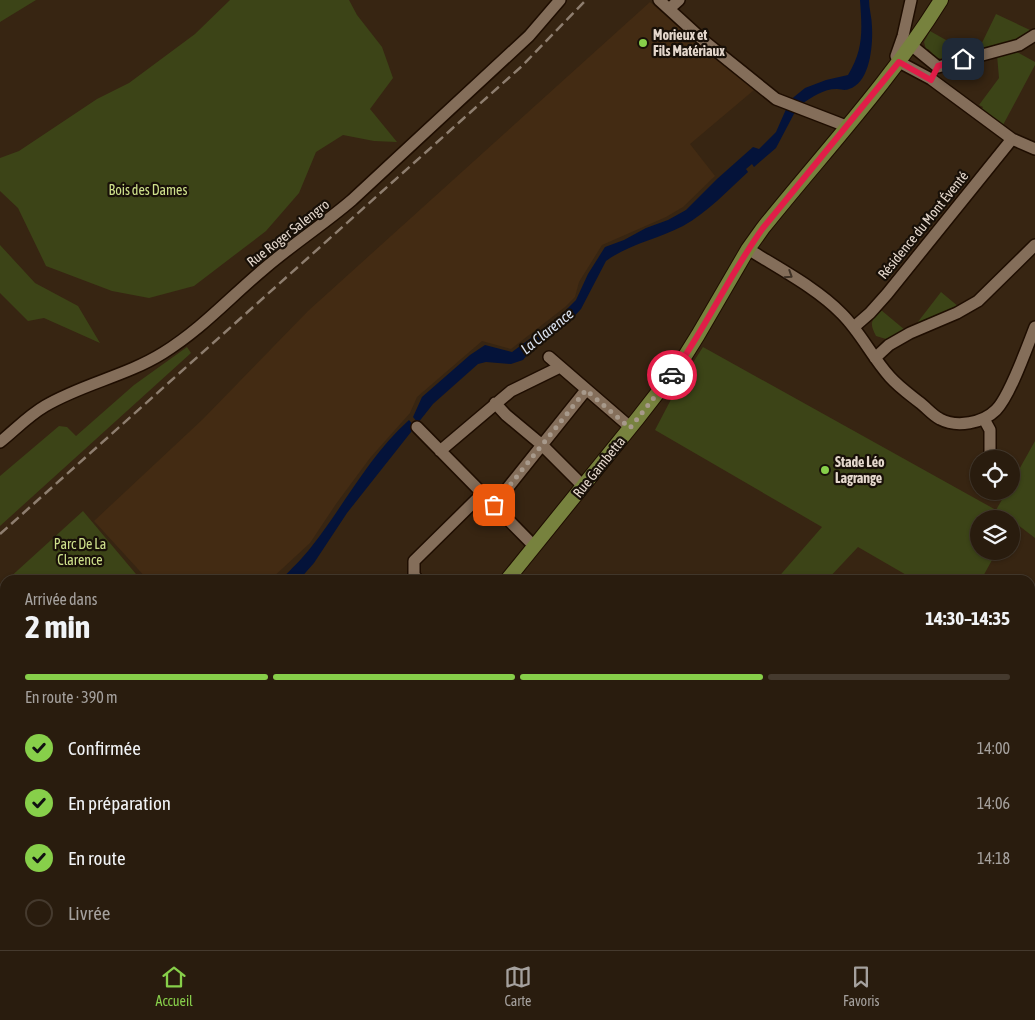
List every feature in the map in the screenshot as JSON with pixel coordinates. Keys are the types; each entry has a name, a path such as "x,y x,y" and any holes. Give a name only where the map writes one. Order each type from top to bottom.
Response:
{"main road":[{"name":"Rue Gambetta","path":"511,575 667,381 696,340 748,249 765,225 899,62 928,21 940,0"}],"street":[{"name":"Rue Roger Salengro","path":"0,442 45,406 142,364 161,354 198,329 264,268 327,222 359,194 529,36 560,0"},
{"path":"659,0 704,41 776,99 846,126"},
{"path":"669,9 679,0"},
{"path":"928,21 911,6 904,36 896,56 899,62 931,80 1012,139 1035,150"},
{"path":"931,80 938,66 1020,45 1035,35"},
{"path":"911,45 938,66"},
{"name":"Résidence du Mont Éventé","path":"854,326 870,313 887,294 1012,139"},
{"path":"875,358 889,345 910,333 957,313 978,301 1035,245"},
{"path":"748,249 816,293 840,312 854,326 875,358 902,390 940,419 950,422 972,423 984,419 997,409 1004,399 1035,327"},
{"path":"548,357 630,428"},
{"path":"440,451 511,391 560,367"},
{"path":"494,505 586,390"},
{"path":"495,403 584,485"},
{"path":"984,419 990,430 990,450"},
{"path":"417,427 534,546"},
{"path":"414,575 414,561 482,494"}],"shaded area":[{"path":"650,2 754,90 690,144 715,176 683,207 666,217 602,245 579,282 575,297 511,349 482,341 417,397 410,413 370,458 310,543 275,575 143,575 94,521 203,419 308,311"}],"green space":[{"path":"0,0 36,0 0,22"},
{"name":"Bois des Dames","path":"230,0 349,0 357,15 382,47 393,78 370,109 397,142 374,141 343,135 316,152 299,193 266,231 194,286 149,298 112,291 46,266 18,208 0,191 0,158 19,151 97,99 129,83 195,34"},
{"path":"996,14 1030,30 1017,40 979,49"},
{"path":"930,31 969,53 945,58 931,56 932,53 928,49 926,50 924,42"},
{"path":"1015,51 1035,62 1035,65 1003,125 981,110 983,107 979,105 999,78 997,55"},
{"path":"0,245 35,283 78,306 100,343 44,318 28,321 0,293"},
{"path":"941,292 959,307 914,327"},
{"path":"881,310 905,330 886,339 876,336 872,328 872,322"},
{"path":"187,347 191,353 0,526 0,476 59,426 67,427 76,436 134,385"},
{"name":"Stade Léo Lagrange","path":"703,347 970,496 970,500 978,500 996,510 970,510 970,560 992,560 984,575 906,575 858,547 832,575 780,575 822,527 655,430 678,386"},
{"name":"Stade Léo Lagrange","path":"1035,441 1035,538 1020,527 1020,510 996,510 1002,500 1020,500 1020,468"},
{"name":"Parc De La Clarence","path":"83,511 137,575 13,575"}],"water":[{"path":"860,0 869,0 872,24 871,53 862,79 849,89 827,90 802,104 789,101 805,88 826,80 848,75 857,56 861,39"},
{"name":"La Clarence","path":"787,107 796,110 776,148 754,167 752,164 746,169 748,172 709,208 683,226 624,250 606,261 581,309 568,323 538,342 523,360 511,364 486,362 478,364 433,404 418,423 413,417 422,397 470,355 485,345 512,352 554,322 576,300 588,274 605,247 668,220 686,210 753,147 759,149 776,132"},
{"path":"409,420 415,427 347,513 314,563 303,575 286,575 312,546 369,465"}],"railway":[{"path":"0,534 522,66 586,0"}],"way so far":[{"path":"494,505 586,390 630,428 672,375"}],"place":[{"name":"Morieux et Fils Matériaux","path":"643,43"},
{"name":"Stade Léo Lagrange","path":"825,470"}],"route":[{"path":"672,375 696,340 739,264 763,228 899,62 931,80 938,66 963,59"}]}
